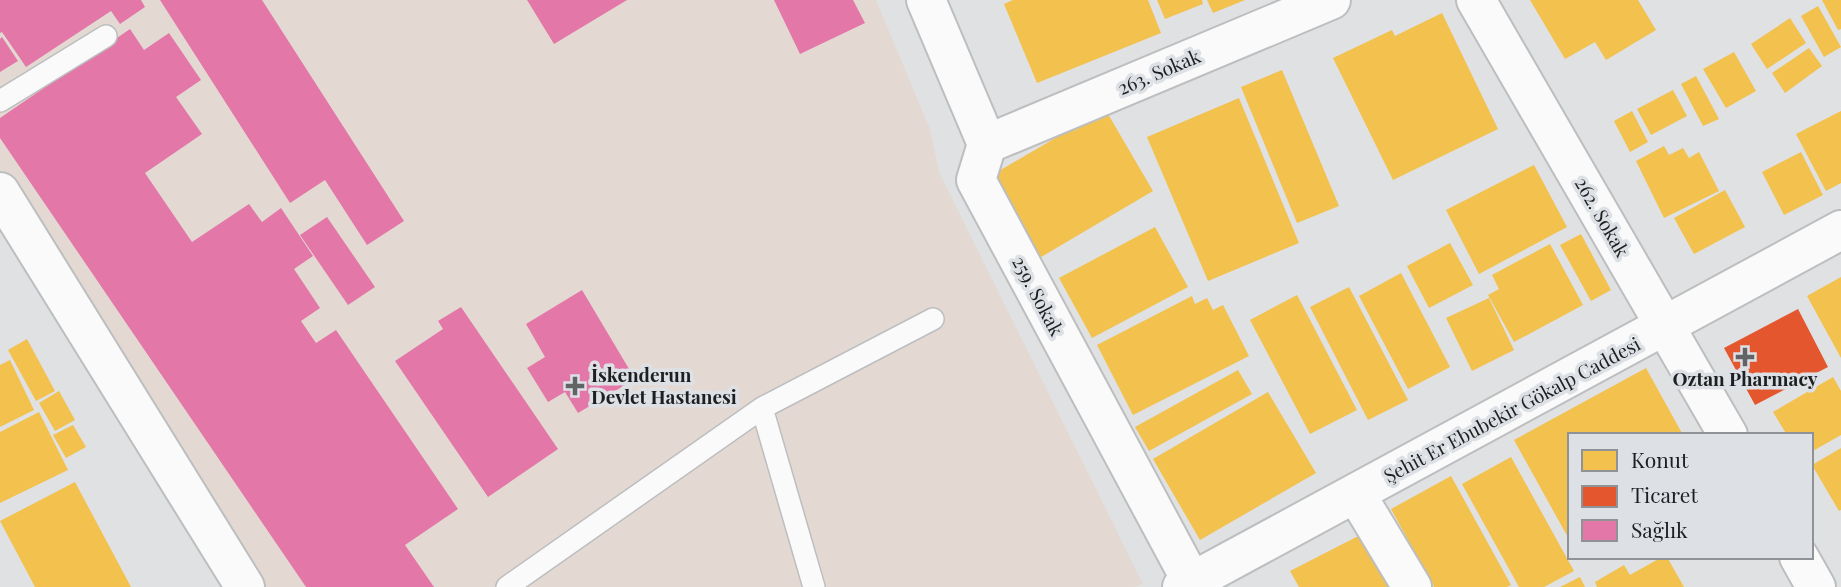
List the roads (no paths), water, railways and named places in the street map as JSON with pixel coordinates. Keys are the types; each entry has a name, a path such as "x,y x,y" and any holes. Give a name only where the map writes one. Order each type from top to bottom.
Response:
{"street":[{"path":"926,0 987,144"},
{"name":"263. Sokak","path":"987,144 1331,0"},
{"name":"262. Sokak","path":"1476,0 1727,433"},
{"name":"259. Sokak","path":"987,144 976,180 1187,584"},
{"path":"0,192 246,587"},
{"name":"Şehit Er Ebubekir Gökalp Caddesi","path":"1187,584 1841,230"},
{"path":"1356,494 1412,587"},
{"path":"1800,559 1816,587"}],"lane":[{"path":"0,101 106,36"},
{"path":"507,587 762,408 933,319"},
{"path":"762,408 814,587"}],"place":[{"name":"Oztan Pharmacy","path":"1745,357"},
{"name":"İskenderun Devlet Hastanesi","path":"575,386"}]}
